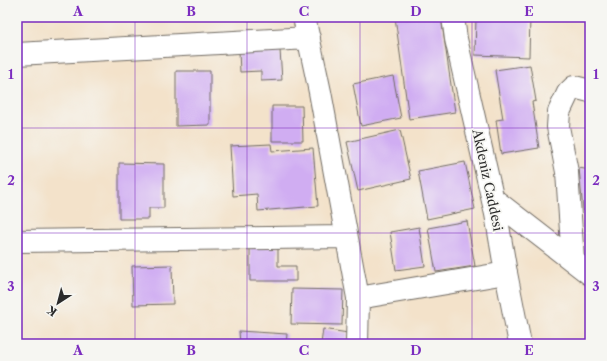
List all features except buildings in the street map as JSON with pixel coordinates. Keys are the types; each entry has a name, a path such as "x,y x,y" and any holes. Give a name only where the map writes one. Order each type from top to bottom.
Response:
{"street":[{"path":"304,17 320,92 358,298 357,344"},
{"name":"Akdeniz Caddesi","path":"453,17 456,39 493,199 520,344"},
{"path":"17,54 309,38"},
{"path":"582,267 567,172 558,127 559,112 568,93 574,87 590,91"},
{"path":"493,199 582,267"},
{"path":"17,241 346,237"},
{"path":"358,298 506,273"}]}
